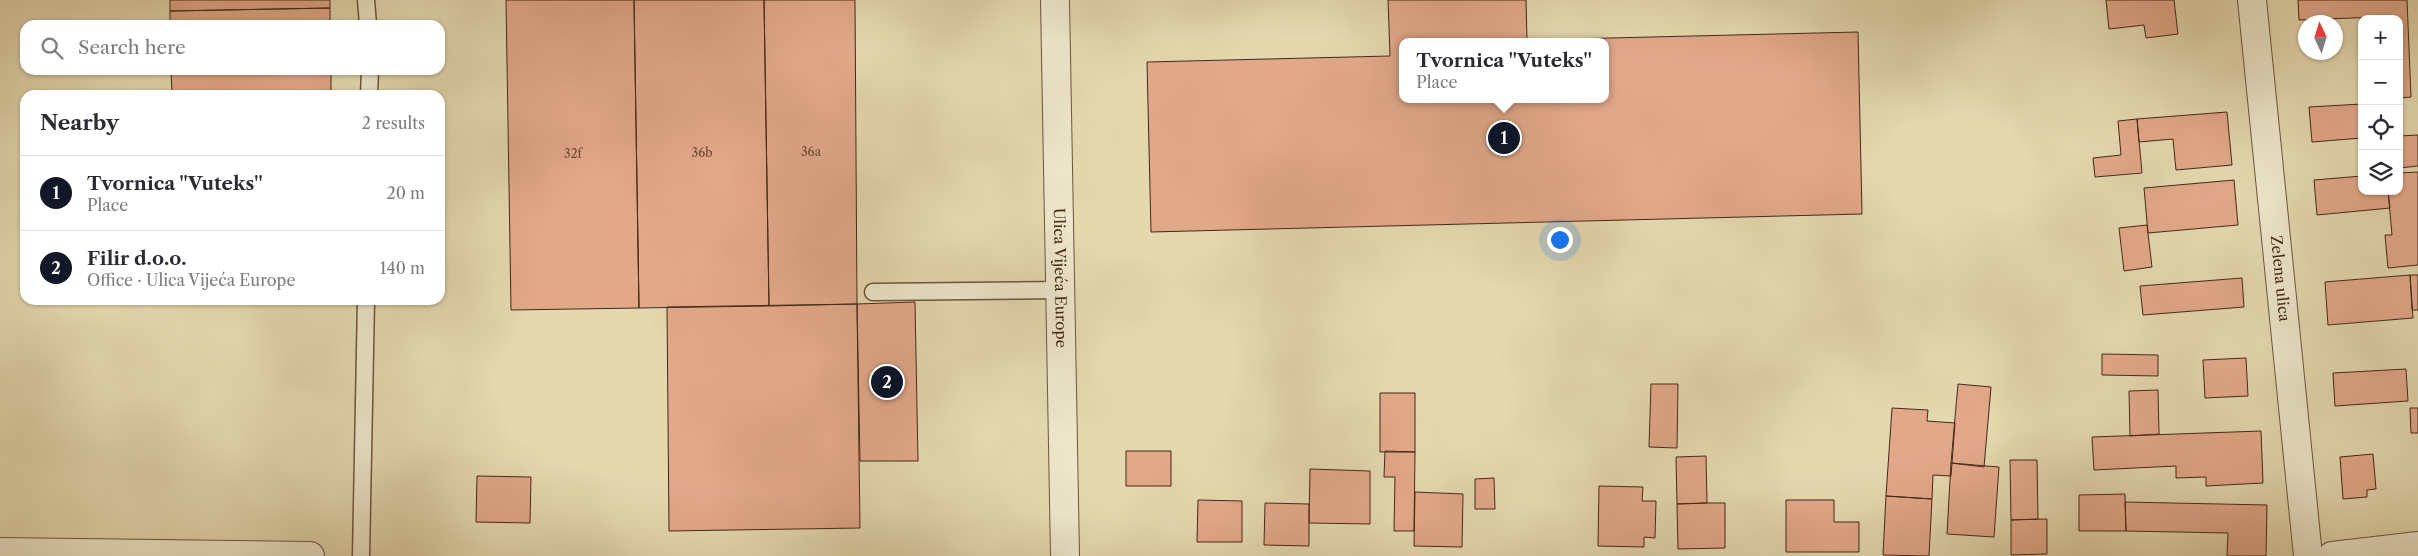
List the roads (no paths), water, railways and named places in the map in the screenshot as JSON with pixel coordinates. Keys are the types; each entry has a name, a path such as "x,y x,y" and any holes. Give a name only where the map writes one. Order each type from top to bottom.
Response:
{"street":[{"name":"Ulica Vijeća Europe","path":"1055,0 1065,556"},
{"name":"Zelena ulica","path":"2252,0 2308,556"},
{"path":"2332,556 2418,546"},
{"path":"0,552 310,556"}],"lane":[{"path":"366,0 368,20"},
{"path":"370,75 370,90"},
{"path":"873,292 1060,290"},
{"path":"361,556 366,305"}],"place":[{"name":"Tvornica ''Vuteks''","path":"1504,138"},
{"name":"Filir d.o.o.","path":"887,382"}]}
